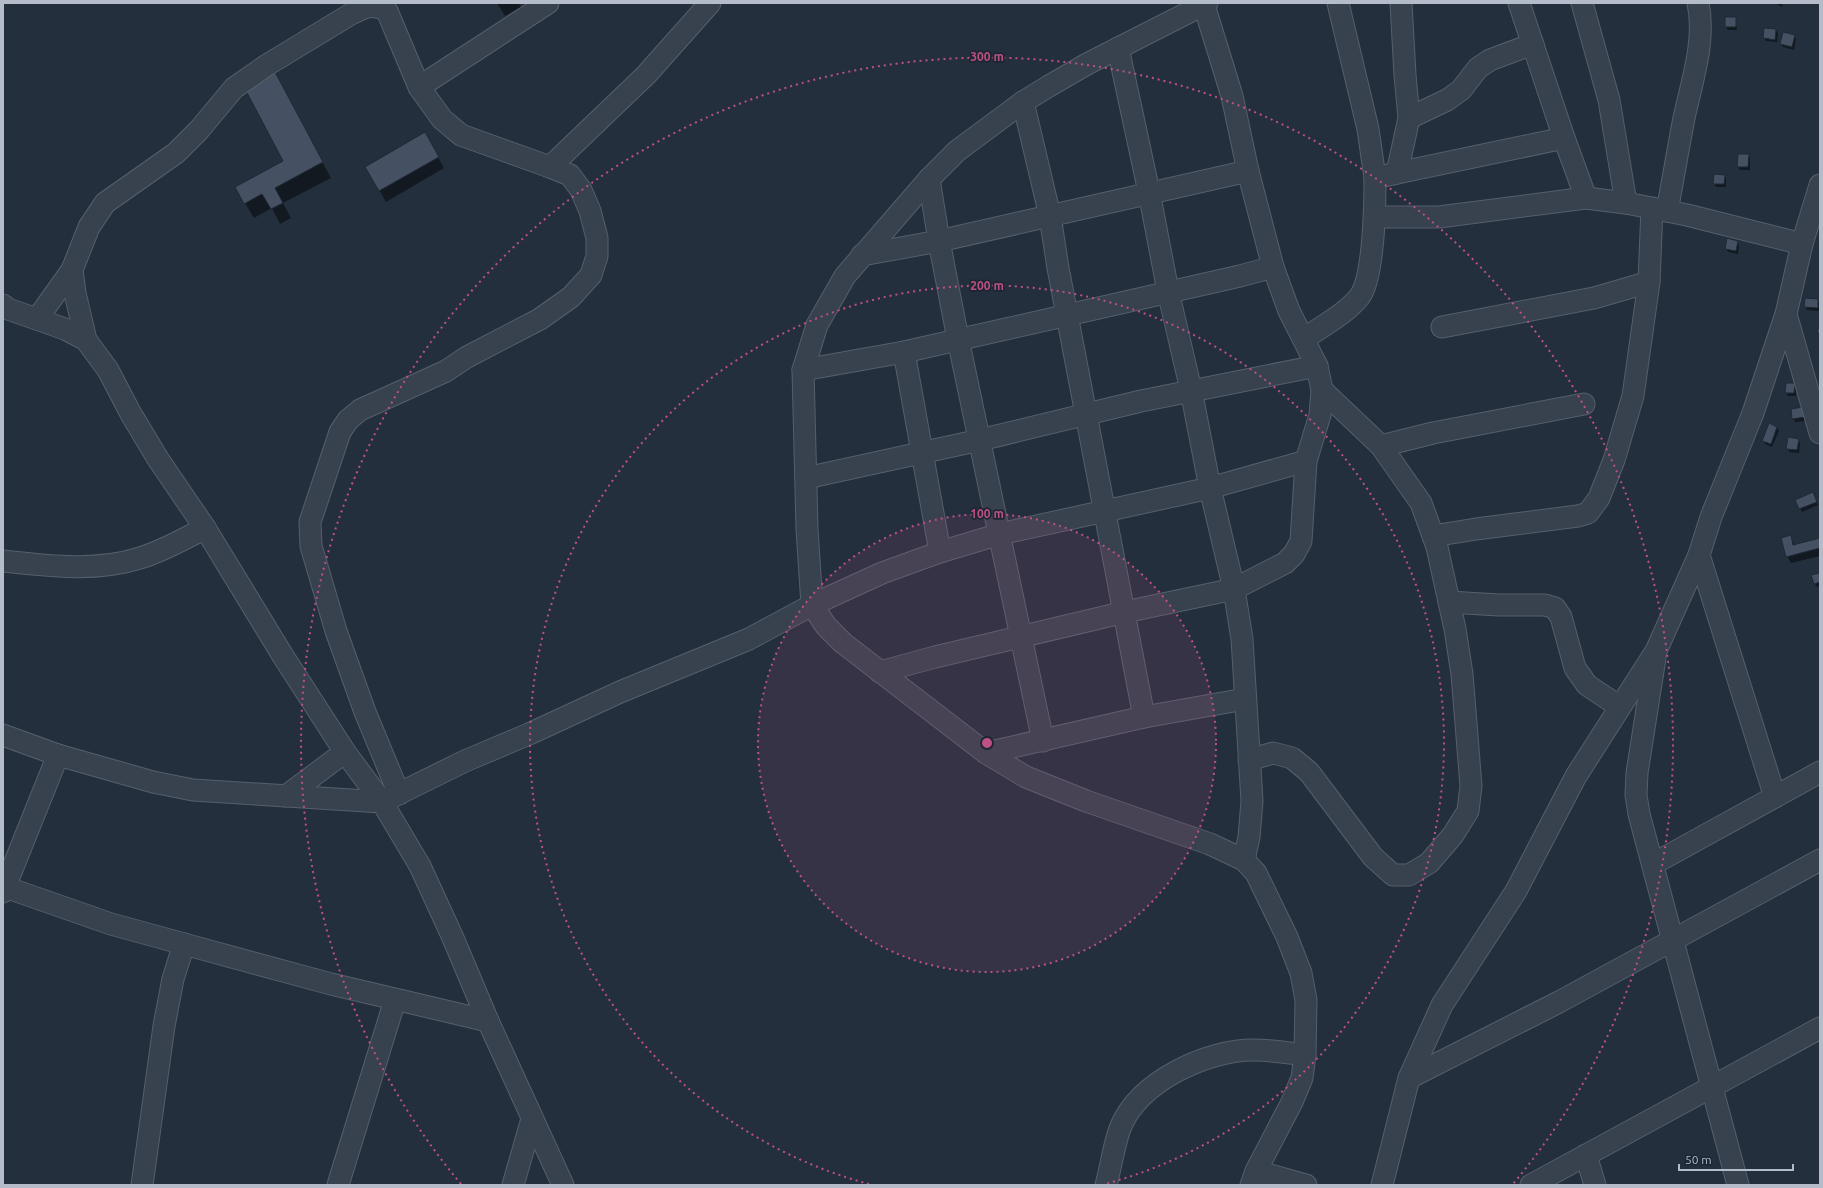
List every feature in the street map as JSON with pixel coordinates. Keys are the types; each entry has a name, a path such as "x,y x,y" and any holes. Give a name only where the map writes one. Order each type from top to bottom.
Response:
{"street":[{"path":"419,87 548,3"},
{"path":"550,166 646,75 710,3"},
{"path":"1304,339 1347,308 1360,296 1366,284 1375,217 1375,178 1368,129 1338,3"},
{"path":"1397,173 1409,118 1401,3"},
{"path":"1519,3 1564,138 1586,198"},
{"path":"1582,3 1609,100 1626,203"},
{"path":"1433,536 1578,516 1588,513 1602,491 1614,460 1633,396 1660,210 1696,65 1701,16 1698,3"},
{"path":"880,672 1022,636 1234,589 1286,563 1294,554 1301,541 1306,461 1320,415 1322,390 1317,366 1289,311 1273,267 1248,171 1232,96 1206,4 1087,64 1023,102 957,151 929,179 845,276 817,326 803,370 808,550 812,605 826,626 843,643 880,672 986,753 1026,777 1086,801 1210,844 1244,860 1256,872 1269,897 1301,974 1306,1000 1305,1055 1302,1078 1253,1178 1306,1185"},
{"path":"37,319 72,270 89,227 105,203 176,153 199,130 234,88 267,65 351,14 372,5 387,11 394,24 419,87 442,120 461,135 550,166 570,175 581,190 590,211 597,244 597,256 591,274 572,297 540,319 466,357 446,372 360,410 348,420 340,432 310,522 311,546 336,631 365,712 391,798 488,1021 563,1185"},
{"path":"1409,118 1447,100 1461,90 1478,68 1490,60 1533,44"},
{"path":"1118,48 1149,192 1168,291 1191,390 1210,488 1234,589 1242,639 1252,801 1249,837 1244,860"},
{"path":"1023,102 1050,216 1067,316 1087,413 1144,718"},
{"path":"1375,178 1564,138"},
{"path":"862,255 939,241 1149,192 1248,171"},
{"path":"929,179 939,241 958,339 1043,741"},
{"path":"1382,1185 1409,1078 1442,1005 1516,891 1576,776 1598,739 1656,650 1699,555 1711,517 1753,413 1786,314 1802,244 1820,184"},
{"path":"1375,217 1439,217 1586,198 1626,203 1660,210 1802,244"},
{"path":"803,370 904,352 1067,316 1273,267"},
{"path":"72,270 75,293 86,340 108,370 131,414 158,459 205,528 283,656 345,752 391,798"},
{"path":"1442,327 1594,298 1649,282"},
{"path":"3,305 8,309 65,329 86,340"},
{"path":"1786,314 1820,433"},
{"path":"904,352 940,552"},
{"path":"806,478 980,440 1087,413 1191,390 1317,366"},
{"path":"1250,760 1273,753 1292,758 1309,772 1373,857 1393,875 1409,874 1429,863 1453,835 1468,811 1471,786 1462,674 1437,547 1421,503 1381,446 1322,390"},
{"path":"1381,446 1433,433 1584,404"},
{"path":"3,735 58,754 152,782 193,790 286,796 391,798 465,761 529,734 620,692 749,639 812,605 882,573 940,552 1000,534 1210,488 1306,461"},
{"path":"3,561 54,567 103,566 140,558 205,528"},
{"path":"1699,555 1775,797"},
{"path":"1449,602 1499,605 1545,605 1555,608 1561,617 1575,668 1587,685 1620,707"},
{"path":"1656,650 1637,773 1636,795 1639,814 1738,1185"},
{"path":"986,753 1144,718 1245,699"},
{"path":"286,796 345,752"},
{"path":"58,754 4,889 111,924 184,944 395,1000 488,1021"},
{"path":"1653,864 1820,772"},
{"path":"1409,1078 1559,1002 1674,941 1820,860"},
{"path":"142,1185 164,1026 173,979 184,944"},
{"path":"338,1185 395,1000"},
{"path":"1531,1185 1820,1028"},
{"path":"1106,1185 1122,1125 1140,1097 1166,1078 1195,1063 1225,1053 1253,1050 1305,1055"},
{"path":"513,1185 532,1119"},
{"path":"1586,1154 1595,1185"}],"building":[{"path":"1725,17 1736,17 1736,27 1725,27"},
{"path":"1764,28 1776,29 1775,40 1763,38"},
{"path":"1783,32 1795,35 1792,47 1780,44"},
{"path":"274,70 323,162 275,188 283,203 271,209 262,194 244,204 235,187 283,161 244,87"},
{"path":"425,132 439,157 379,191 365,167"},
{"path":"1738,154 1749,154 1748,167 1737,167"},
{"path":"1714,174 1725,175 1724,184 1713,184"},
{"path":"1727,238 1738,241 1736,251 1725,249"},
{"path":"1805,298 1818,299 1818,308 1804,307"},
{"path":"1817,329 1820,329 1820,340"},
{"path":"1786,383 1795,383 1794,393 1785,393"},
{"path":"1803,407 1805,417 1792,419 1791,409"},
{"path":"1769,423 1777,427 1771,444 1762,441"},
{"path":"1788,437 1799,439 1797,450 1786,449"},
{"path":"1813,492 1817,502 1799,509 1795,500"},
{"path":"1791,535 1793,545 1820,538 1820,548 1786,557 1781,538"},
{"path":"1820,573 1820,582 1814,584 1811,575"}]}
